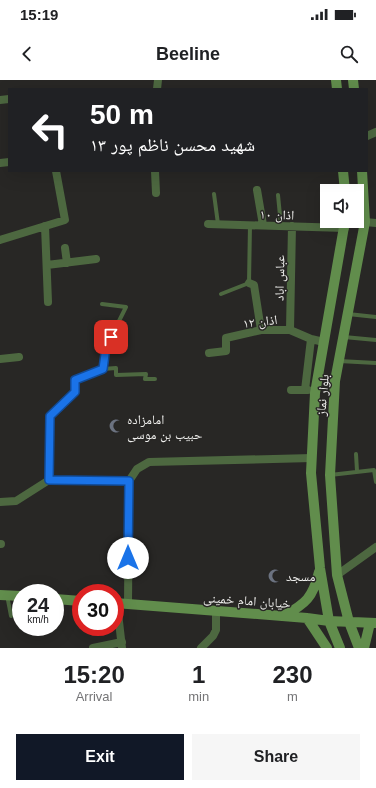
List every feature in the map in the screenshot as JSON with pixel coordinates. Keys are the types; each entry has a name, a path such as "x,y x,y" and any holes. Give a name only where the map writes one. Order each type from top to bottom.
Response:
{"main road":[{"path":"343,172 344,184"},
{"name":"بلوار نماز","path":"359,648 349,622 337,575 330,475 335,381 365,222 362,172"},
{"name":"بلوار نماز","path":"340,648 329,621 320,568 311,473 310,390 324,342 344,228"},
{"path":"318,549 336,549"},
{"path":"283,616 302,605 308,599 314,591 320,568"},
{"name":"خیابان امام خمینی","path":"124,604 329,621 373,623"},
{"path":"307,618 327,648"},
{"path":"364,648 373,623"}],"street":[{"path":"0,240 65,220 56,172"},
{"path":"155,172 156,193"},
{"path":"257,190 263,225"},
{"path":"365,222 376,223"},
{"name":"اذان ۱۰","path":"208,224 281,226 320,225"},
{"path":"45,226 48,302"},
{"name":"عباس اباد","path":"290,330 292,226"},
{"path":"65,248 67,263"},
{"path":"47,265 96,259"},
{"path":"249,283 254,285 261,330"},
{"name":"اذان ۱۲","path":"209,353 226,351 226,338 261,330 290,330 310,339 324,342"},
{"path":"291,390 310,390 310,339"},
{"path":"0,359 19,357"},
{"path":"128,604 129,481 136,469 149,462 312,458"},
{"path":"0,502 16,501 49,480 129,481"},
{"path":"337,575 376,547"},
{"path":"201,648 213,636 216,630 216,611"},
{"path":"92,648 122,645"}],"lane":[{"path":"214,194 218,224"},
{"path":"278,195 281,226"},
{"path":"221,294 249,283 250,225"},
{"path":"102,304 126,307 106,347 103,369"},
{"path":"348,314 376,317"},
{"path":"343,337 376,340"},
{"path":"339,361 376,363"},
{"path":"49,480 50,416 75,392 75,380 103,369 116,368 116,375 146,374 145,379 155,379"},
{"path":"356,454 357,472"},
{"path":"330,475 374,470 376,482"},
{"path":"3,595 11,616"}],"place":[{"name":"امامزاده حبیب بن موسی","path":"116,426"},
{"name":"مسجد","path":"275,576"}],"route":[{"path":"111,337 106,347 103,369 75,380 75,392 50,416 49,480 129,481 128,558"}]}
